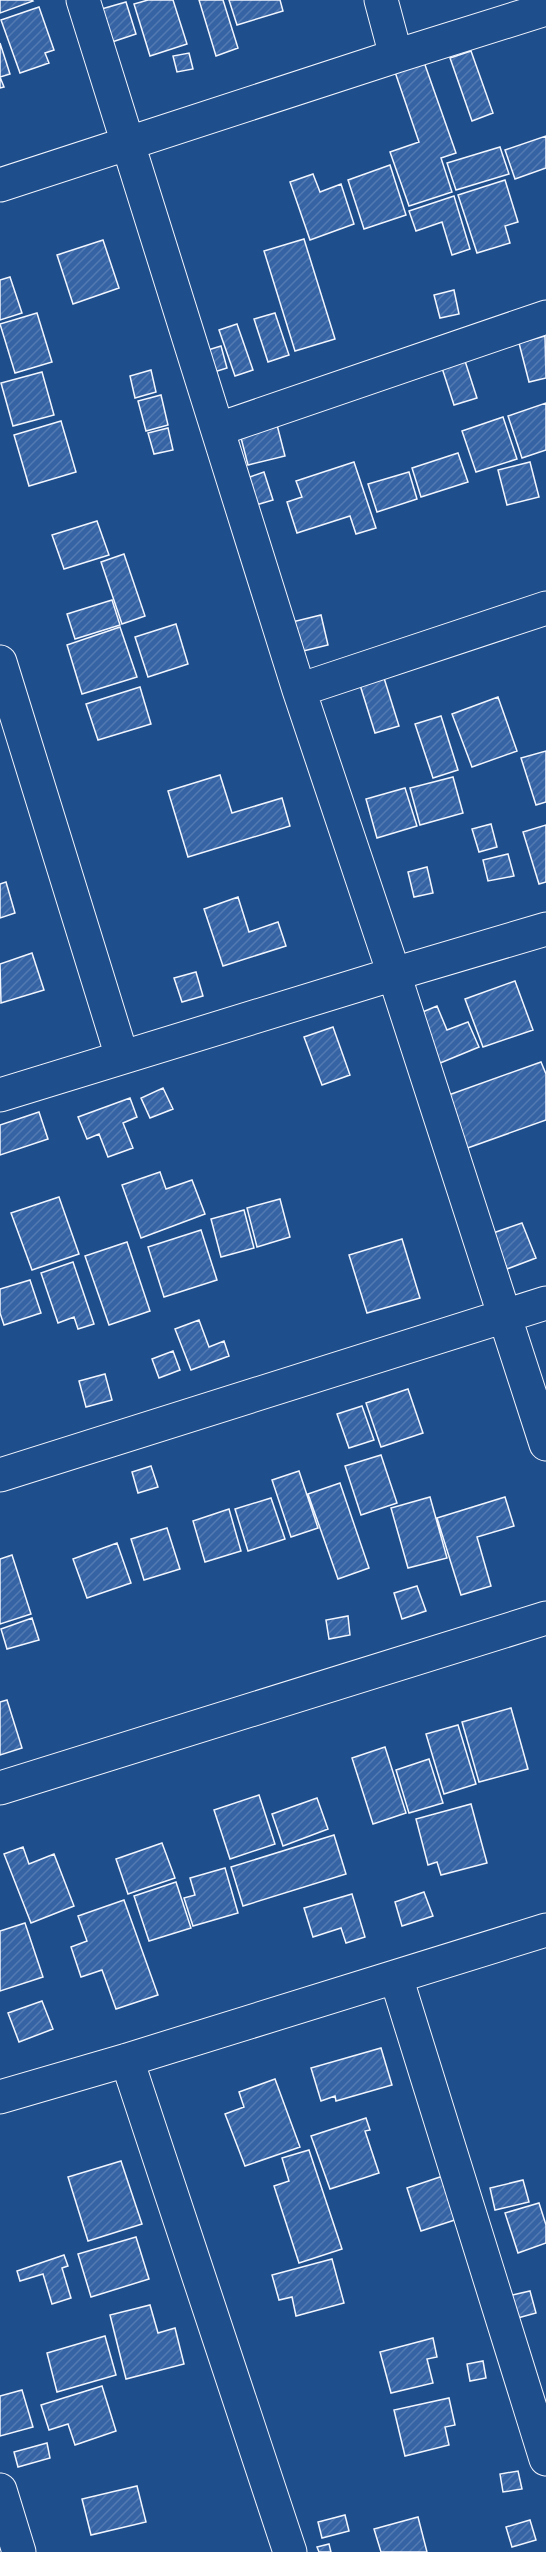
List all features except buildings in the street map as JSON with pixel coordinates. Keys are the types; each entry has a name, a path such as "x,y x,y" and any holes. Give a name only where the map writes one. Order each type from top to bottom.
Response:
{"street":[{"path":"83,0 219,429 298,690 394,974 546,1444"},
{"path":"381,0 396,56"},
{"path":"0,185 546,9"},
{"path":"219,429 546,317"},
{"path":"298,690 546,608"},
{"path":"0,662 122,1057"},
{"path":"0,1095 546,929"},
{"path":"0,1475 546,1303"},
{"path":"0,1788 546,1618"},
{"path":"0,2097 546,1930"},
{"path":"396,1977 546,2459"},
{"path":"127,2060 290,2552"},
{"path":"0,2490 19,2552"}]}
